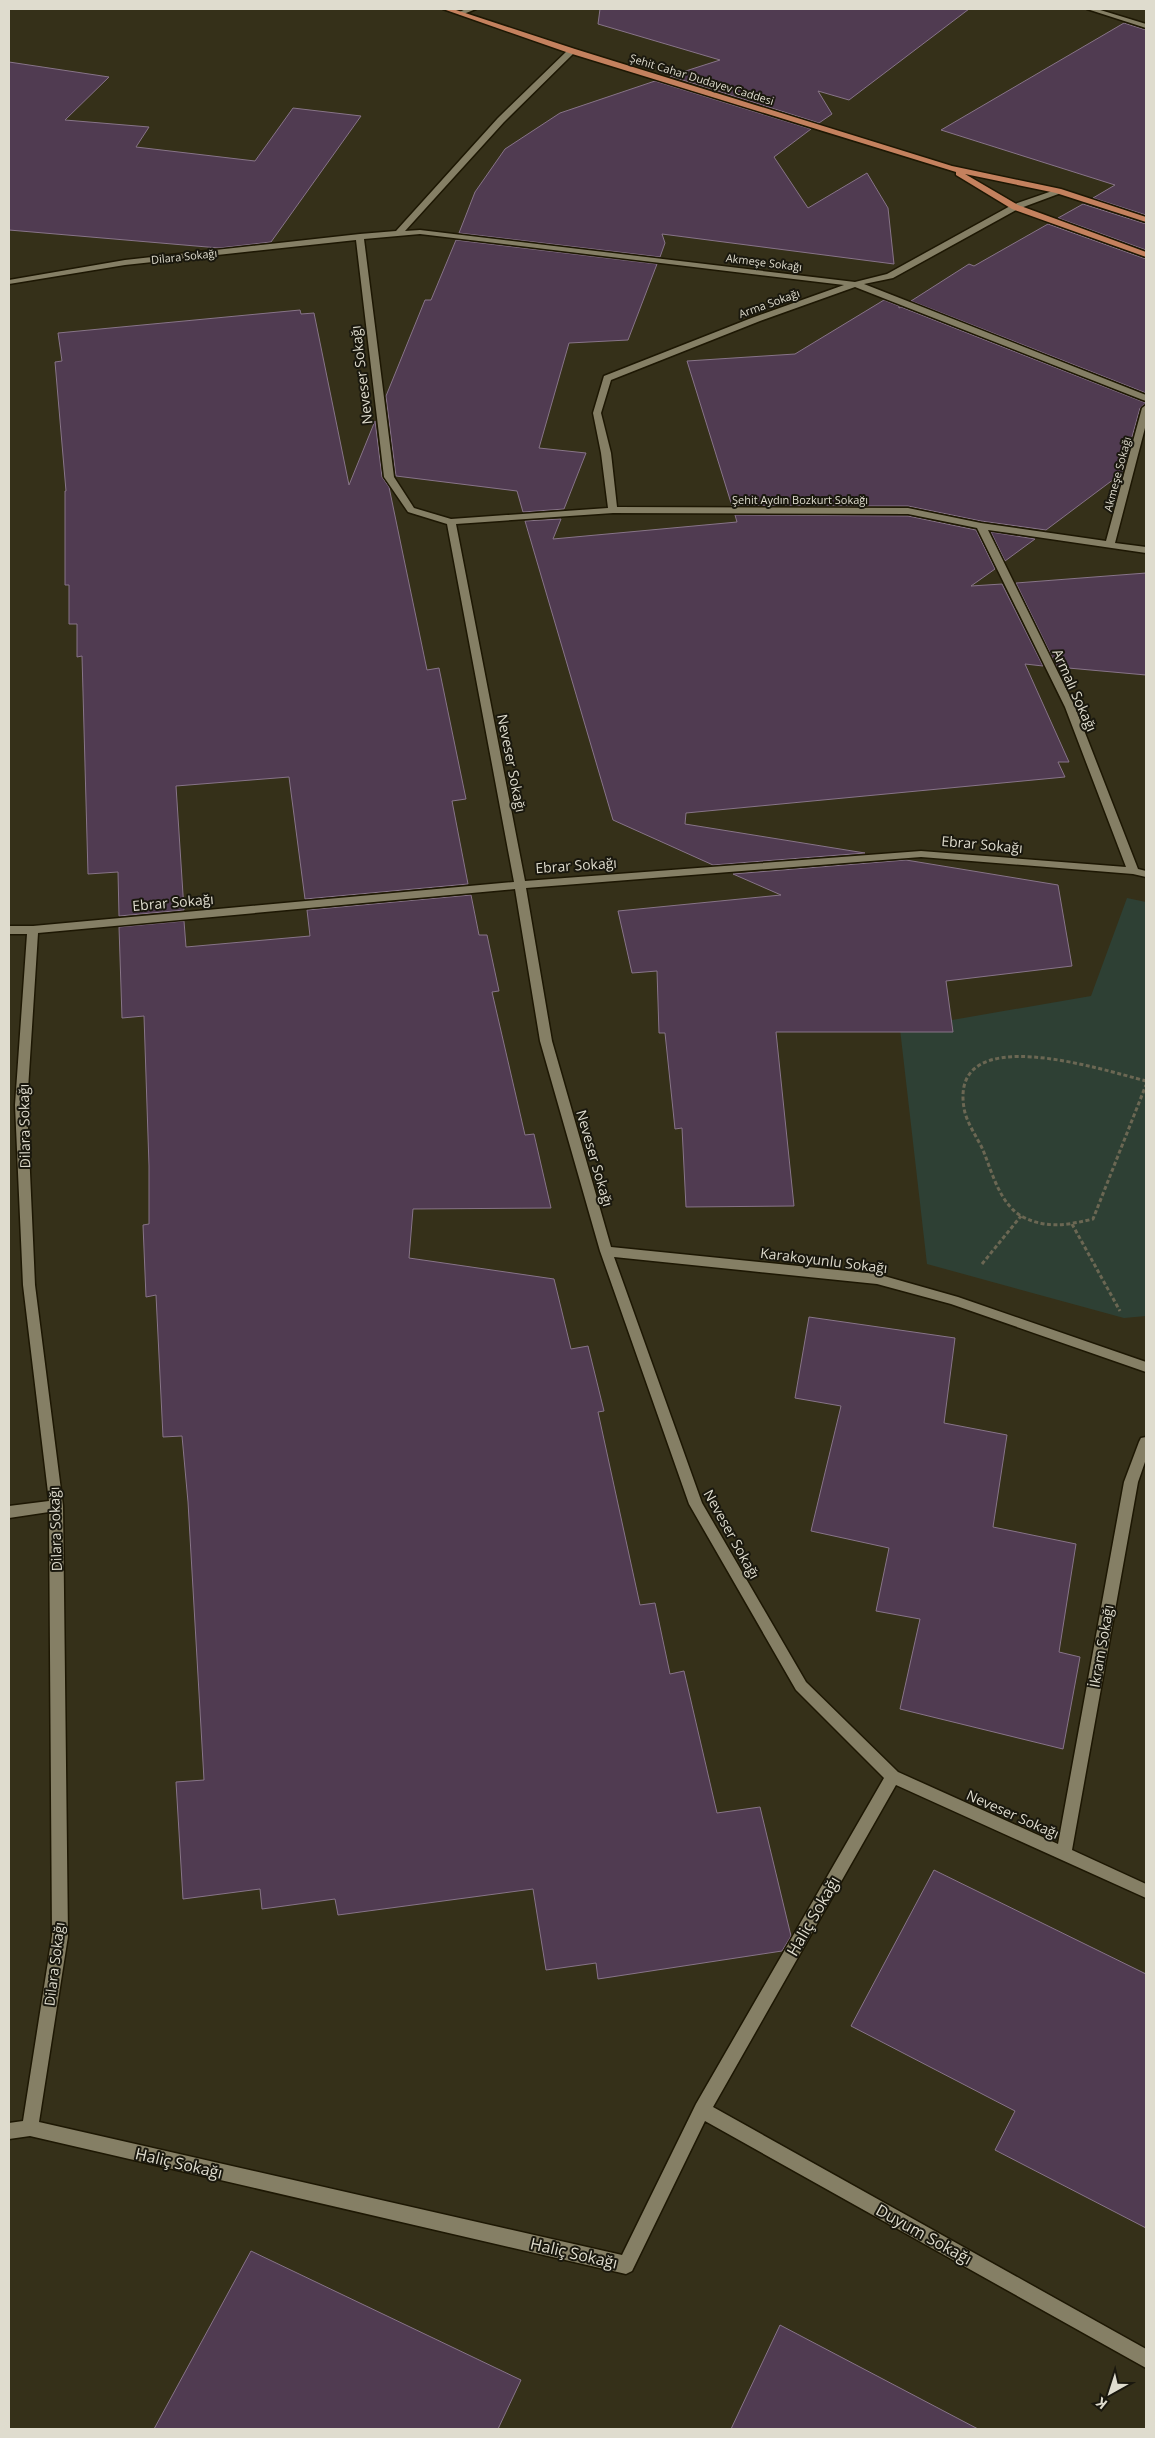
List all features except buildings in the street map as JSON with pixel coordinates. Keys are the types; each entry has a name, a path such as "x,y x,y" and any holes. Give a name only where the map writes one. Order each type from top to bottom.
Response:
{"main road":[{"name":"Şehit Cahar Dudayev Caddesi","path":"447,9 950,168 1058,190 1146,220"},
{"name":"Şehit Cahar Dudayev Caddesi","path":"950,168 1016,207 1146,255"}],"street":[{"path":"461,14 472,9"},
{"path":"1092,9 1146,26"},
{"path":"1111,15 1119,9"},
{"path":"398,234 500,120 572,50"},
{"name":"Arma Sokağı","path":"613,510 606,453 597,412 607,378 675,349 855,284 890,276 1016,207 1058,190"},
{"name":"Akmeşe Sokağı","path":"360,236 420,232 855,284 1146,398"},
{"name":"Dilara Sokağı","path":"9,282 101,264 292,245 360,236"},
{"name":"Neveser Sokağı","path":"360,236 389,477 411,510 451,522 520,885 546,1041 606,1251 696,1504 801,1686 892,1777 1146,1891"},
{"name":"Akmeşe Sokağı","path":"1110,545 1146,408"},
{"name":"Şehit Aydın Bozkurt Sokağı","path":"451,522 613,510 908,511 981,526 1146,550"},
{"name":"Armalı Sokağı","path":"981,526 1070,706 1133,871"},
{"name":"Ebrar Sokağı","path":"9,930 33,930 520,885 921,854 1133,871 1146,874"},
{"name":"Dilara Sokağı","path":"30,2128 60,1936 56,1506 29,1285 21,1105 33,930"},
{"name":"Karakoyunlu Sokağı","path":"606,1251 876,1279 953,1300 1146,1367"},
{"name":"İkram Sokağı","path":"1064,1853 1131,1482 1146,1442"},
{"path":"9,1512 56,1506"},
{"name":"Haliç Sokağı","path":"9,2131 30,2128 626,2265 702,2110 892,1777"},
{"name":"Duyum Sokağı","path":"702,2110 1146,2359"}],"path":[{"path":"1146,1081 1024,1054 1000,1056 981,1063 965,1076 960,1092 964,1109 1006,1204 1020,1216 1039,1224 1062,1226 1093,1219 1146,1085"},
{"path":"953,1300 1020,1216"},
{"path":"1072,1224 1124,1318"}],"green space":[{"path":"1127,898 1146,902 1146,1316 1124,1318 927,1264 900,1029 1091,996"}]}
